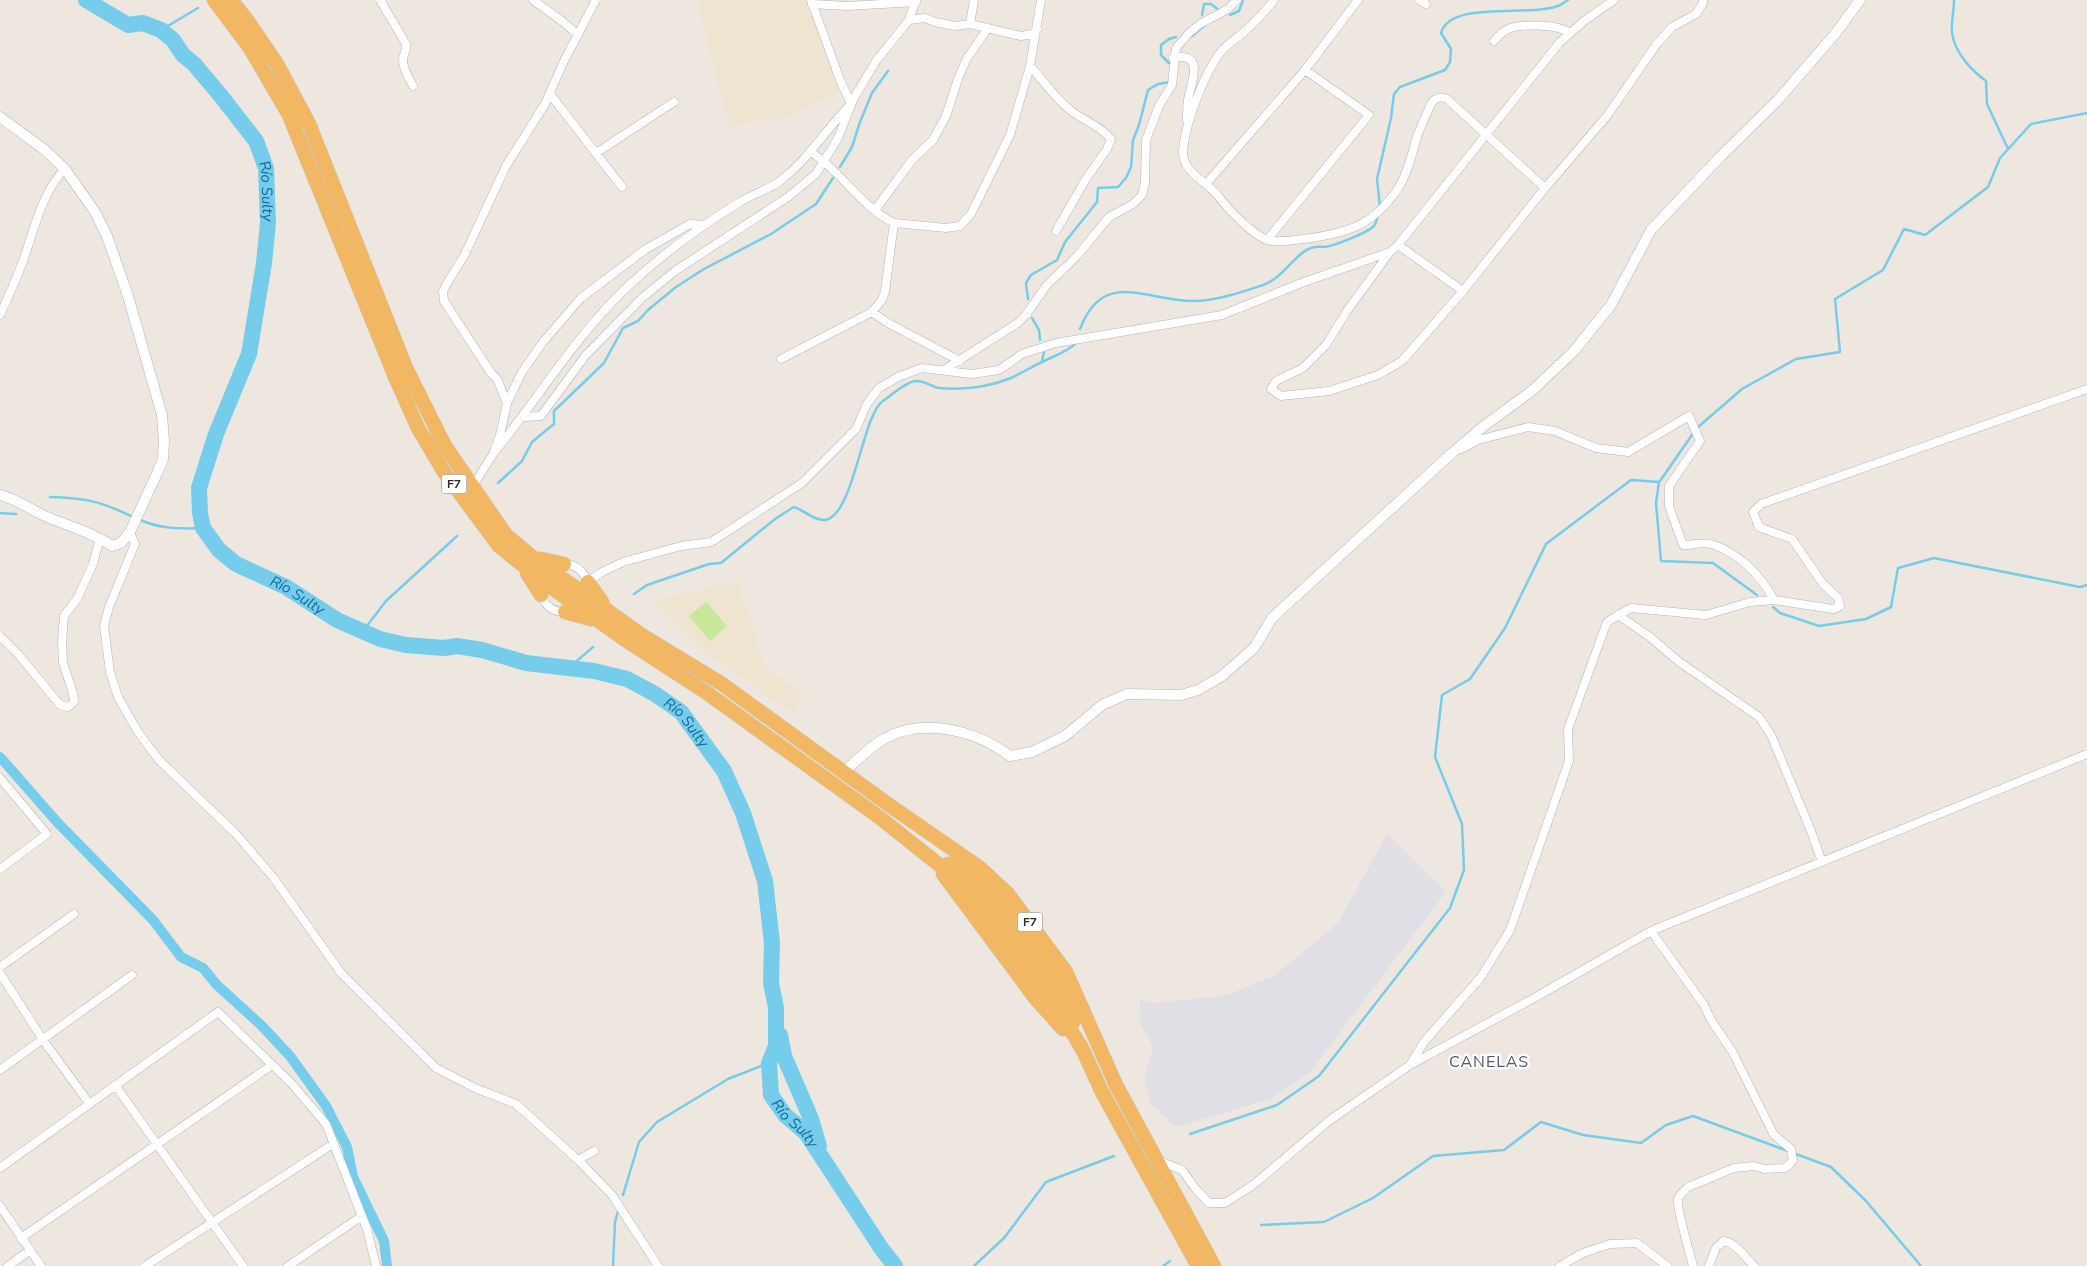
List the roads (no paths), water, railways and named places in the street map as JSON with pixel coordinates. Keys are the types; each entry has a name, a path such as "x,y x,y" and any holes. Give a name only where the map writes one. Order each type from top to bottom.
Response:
{"highway":[{"name":"F7","path":"214,0 250,48 289,115 396,379 418,428 444,472 499,546 526,560 545,574 585,595 643,636 722,684 980,868 1008,894 1066,972 1116,1085 1214,1266"},
{"name":"F7","path":"231,0 247,20 276,64 309,124 406,368 445,446 506,535 526,560"},
{"path":"541,595 526,560 564,564"},
{"name":"F7","path":"585,595 598,620 707,693 879,817 967,887 1048,991 1085,1054 1102,1092 1198,1266"},
{"path":"565,612 598,620"}],"street":[{"path":"380,0 406,44 407,50 403,61 404,68 413,86"},
{"path":"532,0 577,34"},
{"path":"507,403 497,379 491,374 444,301 443,291 464,256 506,166 550,94 577,34 596,0"},
{"path":"970,24 974,0"},
{"path":"811,152 824,161 866,204 894,223 954,228 960,226 966,221 1010,135 1030,66 1041,0"},
{"path":"944,370 1019,322 1046,286 1077,256 1109,217 1133,204 1142,195 1145,183 1146,140 1155,114 1172,85 1173,58 1176,48 1180,40 1200,24 1228,10 1237,0"},
{"path":"1274,0 1256,22 1220,53 1195,99 1183,153 1185,163 1190,170 1214,190 1227,208 1255,234 1267,240 1292,240 1343,232 1363,224 1380,210 1399,188 1418,134 1432,102 1442,96 1447,98 1485,135 1545,188"},
{"path":"1206,184 1305,70 1358,0"},
{"path":"1614,0 1560,42 1398,245 1390,252 1347,311 1326,345 1303,368 1276,381 1271,389 1281,396 1329,391 1378,375 1402,361 1607,116 1656,45 1672,27 1696,14 1703,0"},
{"path":"844,772 880,742 910,729 935,728 957,731 999,748 1010,756 1032,752 1065,736 1102,705 1127,694 1181,695 1198,690 1222,676 1254,648 1272,618 1452,453 1484,426 1533,390 1574,351 1611,306 1651,230 1720,157 1777,101 1835,34 1860,0"},
{"path":"524,417 542,416 585,356 642,298 675,271 788,197 816,174 838,138 851,104 876,61 910,20 916,1 847,6 812,2 840,80 851,104"},
{"path":"910,20 925,18 955,26 970,24 1028,36 1037,29"},
{"path":"1494,42 1505,30 1523,27 1548,26 1563,28 1570,33"},
{"path":"875,210 912,160 933,140 946,116 966,60 988,28"},
{"path":"1173,58 1186,57 1190,59 1194,67 1195,74 1186,111 1187,130"},
{"path":"1030,66 1068,108 1089,124 1105,131 1111,139 1107,149 1086,179 1056,232"},
{"path":"1267,240 1369,115 1305,70"},
{"path":"550,94 622,187"},
{"path":"596,153 674,102"},
{"path":"473,486 493,454 524,417 562,361 592,324 625,289 654,263 705,225 740,202 777,183 797,168 832,122 851,104"},
{"path":"0,117 45,150 65,169 95,212 107,236 128,296 162,415 164,441 163,459 134,524 121,543 112,546 100,538 44,516 14,498 0,495"},
{"path":"0,316 44,202 56,178 65,169"},
{"path":"781,358 872,312 882,300 885,292 894,223"},
{"path":"493,454 507,403 528,362 581,298 646,249 671,234 690,224 705,225"},
{"path":"1398,245 1462,291"},
{"path":"585,595 579,569 564,564 545,574 541,595 550,608 565,612 585,595 600,573 623,562 681,546 712,542 802,483 856,428 867,404 879,388 898,377 922,368 972,374 999,370 1022,354 1056,343 1222,315 1304,282 1390,252"},
{"path":"872,312 888,323 960,361"},
{"path":"1410,1065 1424,1042 1481,977 1510,930 1569,761 1568,729 1607,622 1631,608 1706,615 1750,602 1774,600 1833,609 1840,606 1838,598 1823,584 1792,539 1759,527 1753,512 1761,504 2087,390"},
{"path":"1452,453 1478,440 1528,427 1555,431 1596,448 1628,452 1689,416 1700,441 1669,486 1670,506 1682,545 1713,544 1738,558 1766,584 1774,600"},
{"path":"134,524 135,544 109,607 104,626 108,664 118,697 138,732 160,760 236,834 273,877 341,973 436,1068 475,1088 516,1104 578,1160 612,1195 658,1266"},
{"path":"0,636 18,654 60,705 68,707 74,702 63,663 64,616 77,598 93,564 100,538"},
{"path":"1618,615 1650,636 1678,661 1759,717 1771,736 1822,862"},
{"path":"1158,1161 1182,1170 1195,1188 1209,1202 1225,1203 1253,1185 1330,1120 1410,1065 1536,997 1651,931 2087,754"},
{"path":"0,778 47,834 0,869"},
{"path":"0,967 74,914"},
{"path":"1651,931 1704,1005 1711,1020 1732,1051 1774,1135 1790,1149 1792,1155 1789,1165 1784,1168 1764,1169 1754,1166 1734,1168 1688,1187 1682,1192 1678,1198 1678,1206 1691,1265"},
{"path":"0,973 43,1040 89,1103"},
{"path":"0,1070 132,975"},
{"path":"0,1168 218,1012 292,1084 326,1124 362,1216 376,1266"},
{"path":"21,1238 272,1065"},
{"path":"115,1085 242,1266"},
{"path":"145,1266 333,1144"},
{"path":"578,1160 594,1151"},
{"path":"0,1206 41,1266"},
{"path":"288,1266 362,1216"},
{"path":"1709,1266 1716,1248 1724,1241 1734,1246 1754,1266"},
{"path":"1560,1266 1582,1253 1610,1244 1637,1243 1667,1266"},
{"path":"8,1266 29,1251"}],"waterway":[{"name":"Río Sulty","path":"86,0 128,25 143,23 161,30 173,40 183,55 194,64 256,141 266,168 268,223 264,263 249,354 216,434 199,488 203,528 219,550 236,564 286,587 337,620 380,639 406,645 444,648 457,646 482,650 526,663 594,671 627,679 655,694 681,712 724,771 743,813 765,881 772,943 771,983 776,1008 776,1046 769,1063 771,1095 785,1115 806,1133 881,1248 895,1266"},
{"path":"1230,15 1239,11 1243,0"},
{"path":"1380,207 1377,179 1391,118 1394,94 1400,87 1445,70 1450,62 1451,49 1441,33 1447,23 1459,16 1474,13 1545,9 1558,6 1568,0"},
{"path":"1954,0 1953,39 1964,60 1986,81 1987,104 2008,149"},
{"path":"1202,15 1204,4 1211,4 1220,11"},
{"path":"161,30 198,8"},
{"path":"1192,36 1205,25"},
{"path":"1169,63 1161,55 1161,45 1169,39 1176,37"},
{"path":"840,167 852,147 872,93 888,71"},
{"path":"1028,299 1026,283 1031,275 1057,260 1065,242 1097,202 1098,188 1118,187 1126,178 1131,167 1133,140 1148,90 1158,84 1169,82"},
{"path":"1697,428 1742,389 1796,359 1840,352 1835,299 1883,270 1904,229 1925,235 1988,187 2000,158 2031,124 2087,113"},
{"path":"498,483 522,461 532,442 554,424 554,411 604,363 623,328 638,321 648,310 676,287 704,269 771,234 816,204 833,178"},
{"path":"1080,329 1090,310 1101,299 1113,293 1127,292 1176,300 1202,301 1229,296 1263,285 1278,277 1305,251 1313,247 1325,247 1336,244 1370,229 1375,225 1378,215"},
{"path":"1032,318 1039,330 1040,340"},
{"path":"634,594 647,585 709,564 721,563 775,519 794,507 821,520 825,520 835,514 851,484 869,425 876,410 883,401 907,384 919,381 940,388 958,389 994,384 1011,378 1062,353 1077,342"},
{"path":"1042,361 1044,352"},
{"path":"1660,481 1694,432"},
{"path":"1190,1134 1277,1105 1319,1076 1450,908 1464,870 1462,824 1435,757 1442,695 1470,679 1505,628 1546,544 1631,480 1659,482 1656,503 1661,561 1713,563 1757,595"},
{"path":"50,497 93,501 133,517"},
{"path":"0,513 16,514"},
{"path":"138,519 170,528 203,528"},
{"path":"363,631 386,601 457,536"},
{"path":"1773,607 1780,613 1819,626 1866,619 1891,607 1898,568 1934,558 2080,587 2087,585"},
{"path":"571,666 593,647"},
{"path":"0,757 58,823 153,920 181,957 203,968 217,985 261,1025 290,1056 326,1106 347,1147 353,1177 384,1241 387,1266"},
{"name":"Río Sulty","path":"780,1035 784,1056 811,1119 819,1146"},
{"path":"623,1195 639,1142 657,1122 728,1079 769,1063"},
{"path":"1261,1225 1324,1222 1373,1198 1433,1156 1504,1150 1541,1122 1583,1135 1641,1143 1666,1125 1693,1116 1831,1167 1866,1201 1921,1266"},
{"path":"974,1266 1004,1238 1046,1182 1114,1156"},
{"path":"613,1266 615,1222 619,1208"},
{"path":"1163,1266 1170,1261"}],"district":[{"name":"CANELAS","path":"1489,1061"}]}
